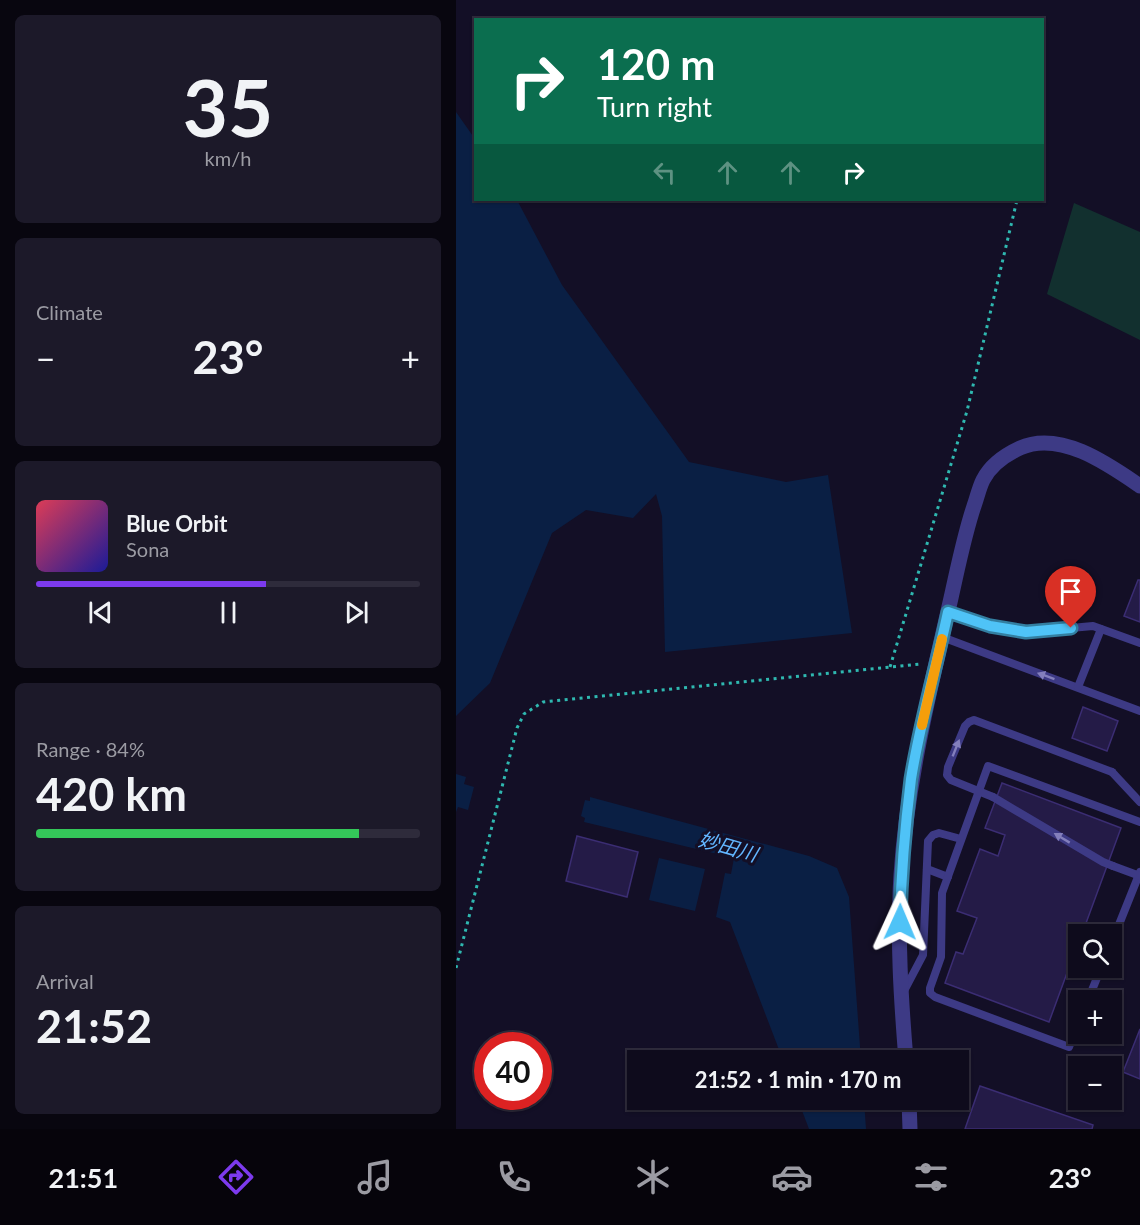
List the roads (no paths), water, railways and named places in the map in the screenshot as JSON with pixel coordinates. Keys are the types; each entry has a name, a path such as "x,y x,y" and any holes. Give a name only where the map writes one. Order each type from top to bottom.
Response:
{"street":[{"path":"905,1050 899,946 901,874 912,779 967,529 982,481 991,468 1006,456 1022,447 1043,444 1070,447 1101,459 1140,486"},
{"path":"909,1110 910,1129"}],"lane":[{"path":"948,612 990,626 1026,632 1093,626 1140,643"},
{"path":"1078,687 1101,629"},
{"path":"942,638 1140,711"},
{"path":"1121,924 1137,890 1140,874 1103,862 993,797 951,780 947,775 948,767 965,726 974,720 1112,772 1140,802"},
{"path":"1070,1044 1069,1047 935,997 930,993 941,957 942,893 988,766 1140,822"},
{"path":"902,995 923,955 928,841 933,834 939,833 961,839"},
{"path":"927,868 948,877"}],"water":[{"path":"456,112 474,138 474,201 518,201 562,285 689,462 786,482 828,475 852,633 665,652 662,516 656,494 633,518 586,510 552,533 490,683 456,716"},
{"path":"456,774 466,777 464,784 474,787 468,810 458,807 456,812"},
{"name":"妙田川","path":"590,797 809,856 837,868 849,897 860,1050 779,1050 730,922 716,917 725,873 731,874 734,858 584,822 585,818 581,816 585,800 590,801"},
{"path":"659,858 705,869 695,911 649,900"},
{"path":"802,1110 865,1110 866,1129 809,1129"}]}
